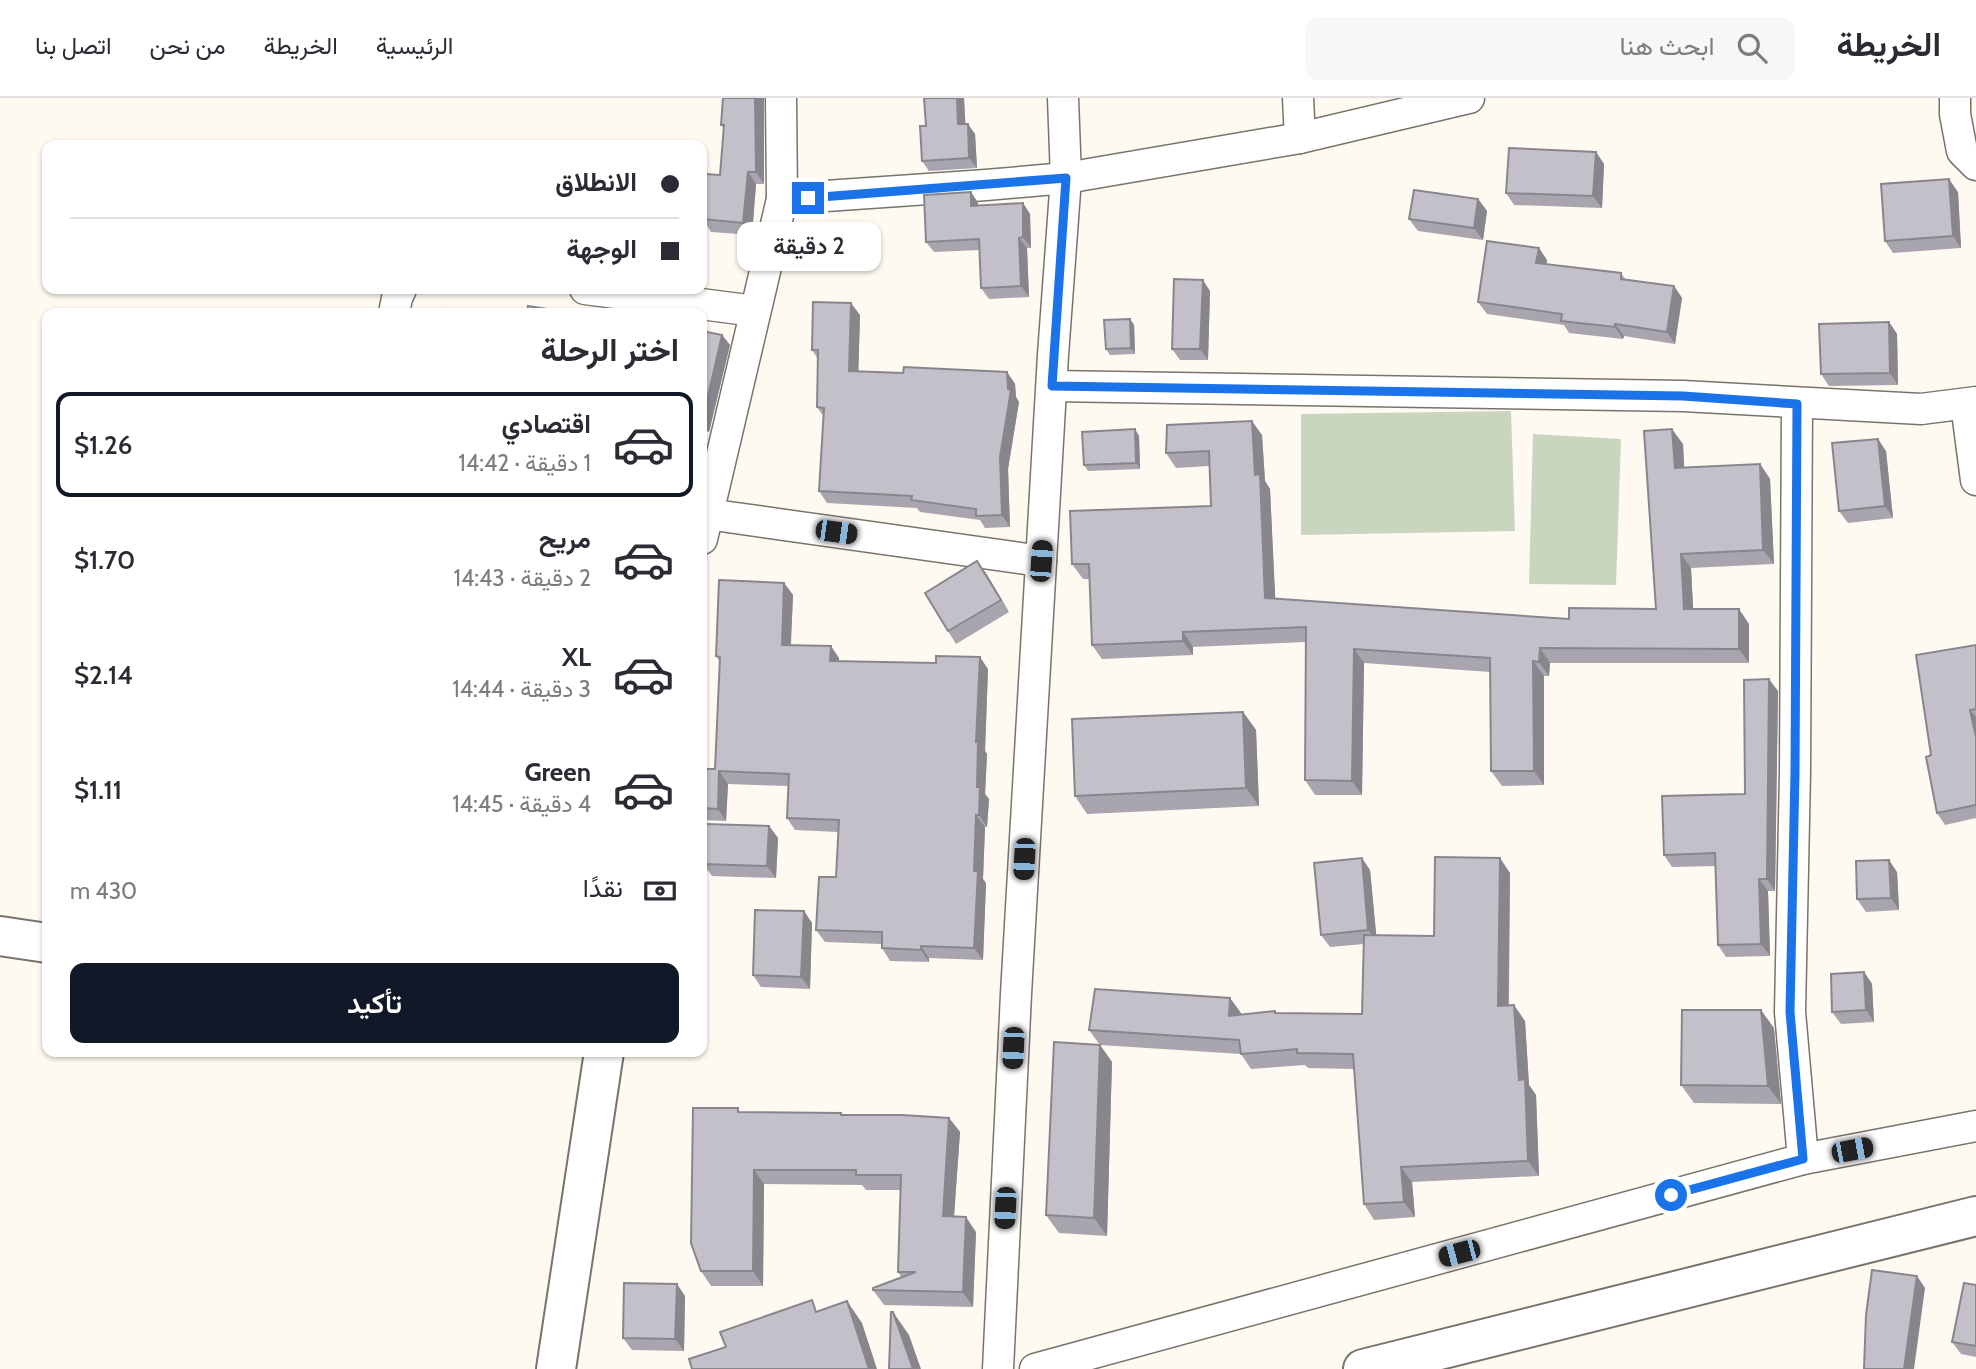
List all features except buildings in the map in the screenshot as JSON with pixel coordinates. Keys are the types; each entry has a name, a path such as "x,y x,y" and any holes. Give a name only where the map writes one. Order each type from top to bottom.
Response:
{"street":[{"path":"707,517 782,200 781,98"},
{"path":"998,1369 1016,994 1066,178 1063,98"},
{"path":"1298,98 1300,138"},
{"path":"782,200 1066,178 1300,138 1468,98"},
{"path":"1955,98 1955,114 1962,150 1976,164"},
{"path":"623,294 755,311"},
{"path":"1052,386 1683,396 1921,410 1971,403 1976,480"},
{"path":"1797,404 1790,1012 1803,1159"},
{"path":"707,526 1041,561"},
{"path":"0,936 42,942"},
{"path":"556,1369 603,1057"},
{"path":"1035,1369 1803,1159 1976,1126"},
{"path":"1363,1369 1976,1216"}],"green space":[{"path":"1511,411 1515,531 1301,535 1301,414"},
{"path":"1533,434 1621,439 1616,585 1529,584"}],"route":[{"path":"808,198 1066,178 1052,386 1683,396 1797,404 1795,772 1790,1012 1803,1159 1671,1195"}]}
